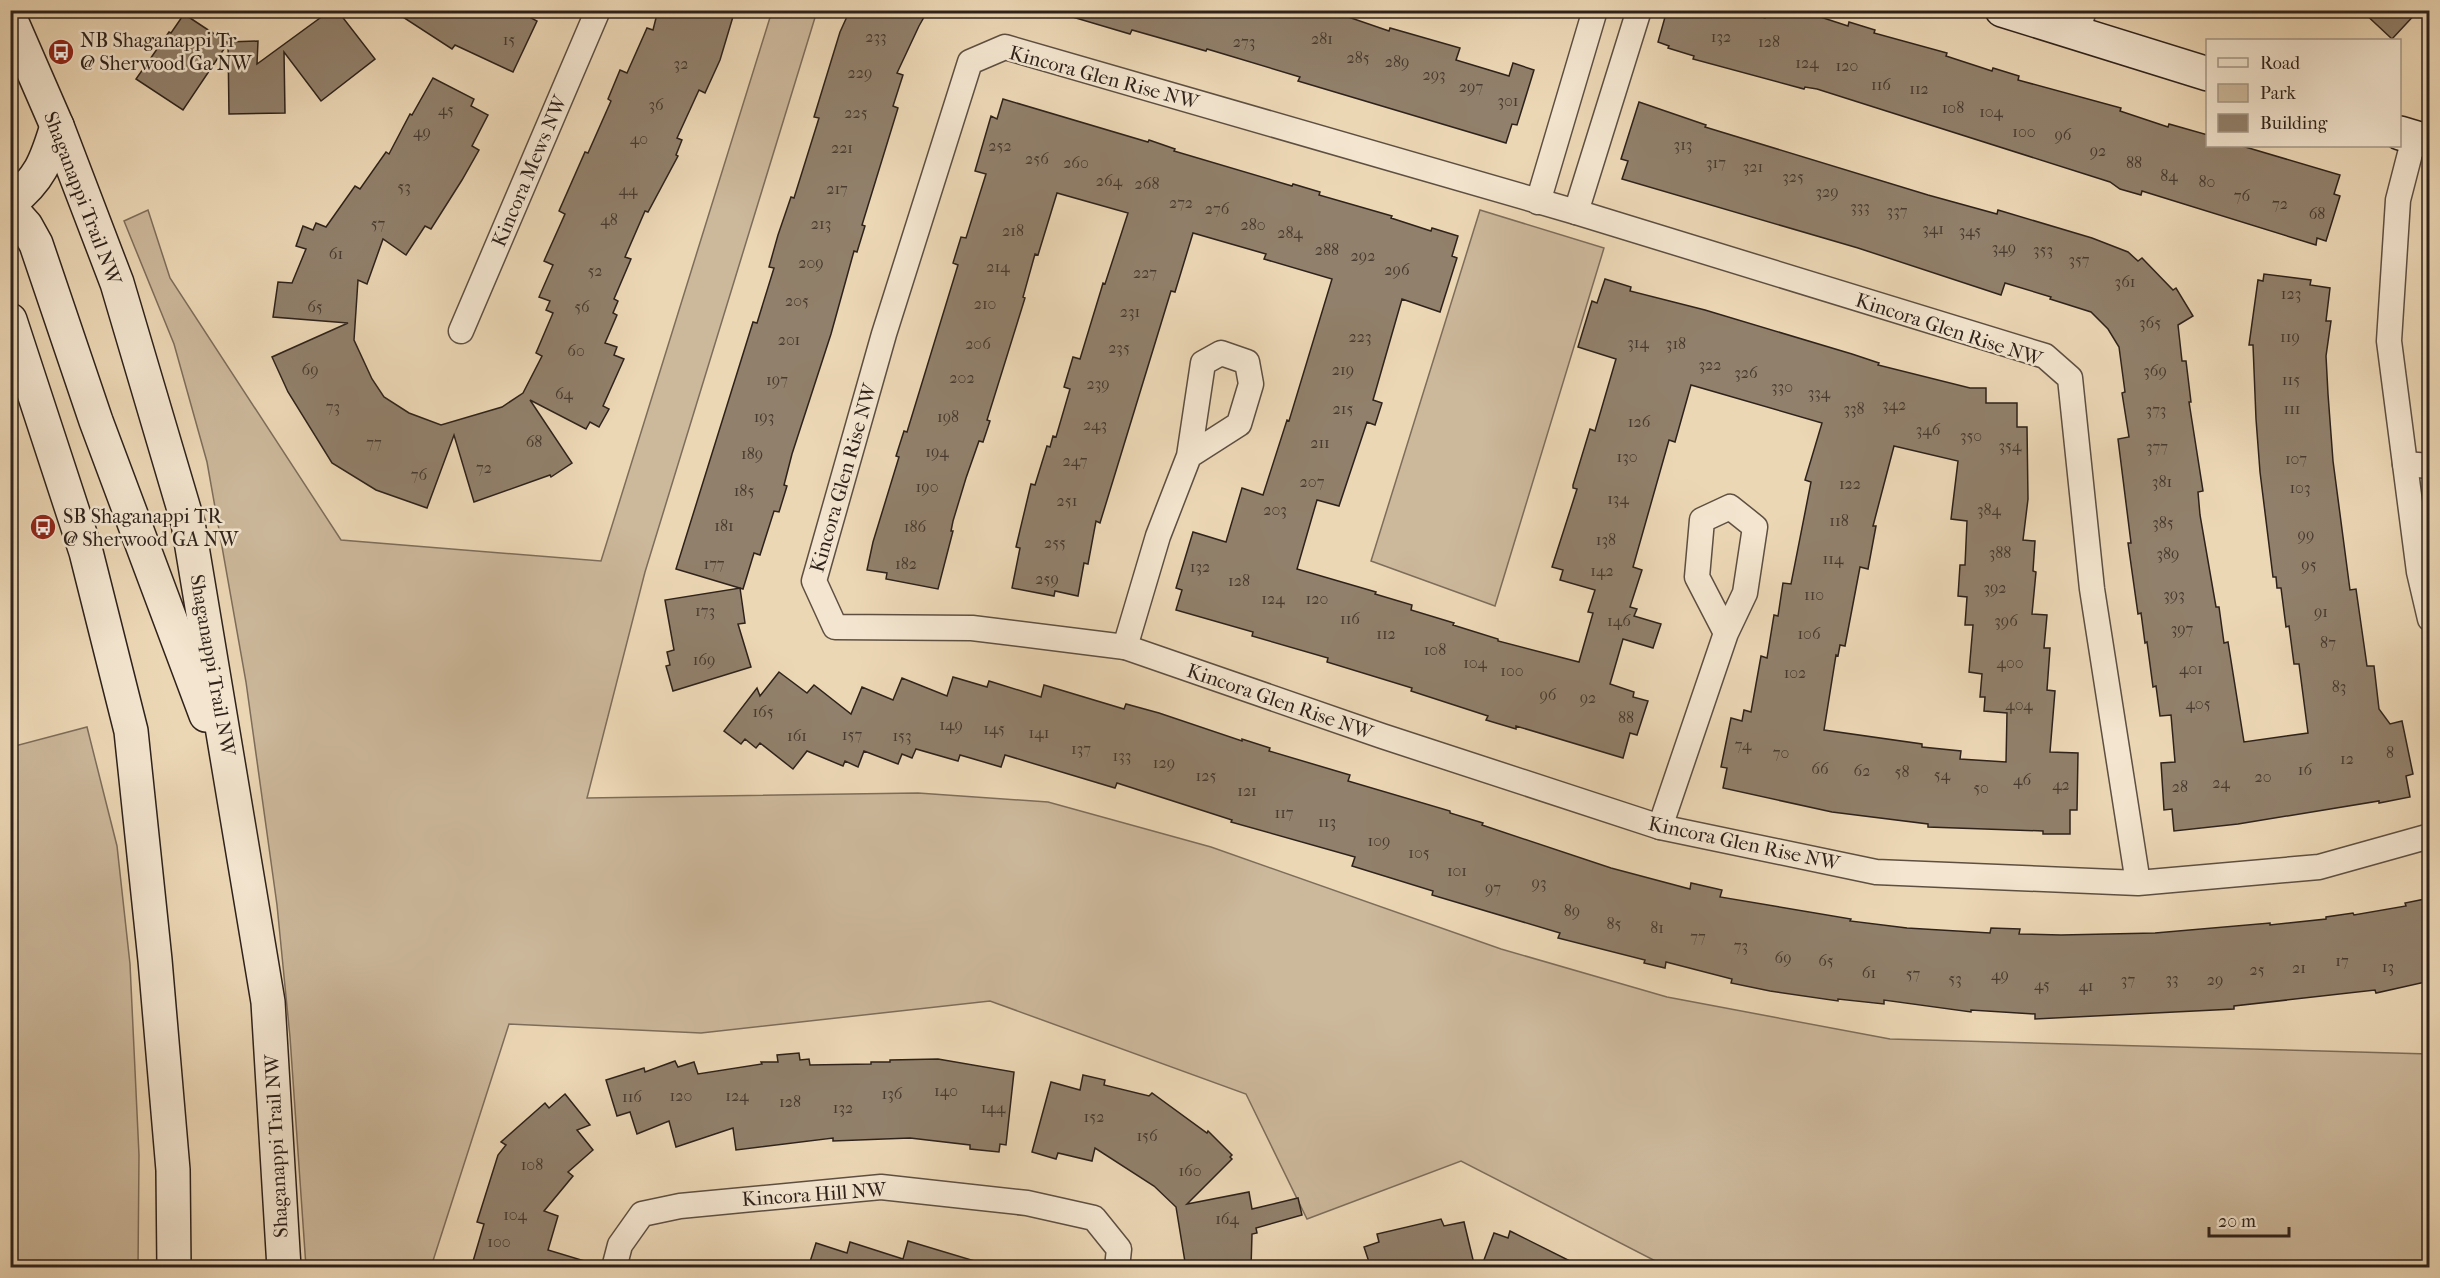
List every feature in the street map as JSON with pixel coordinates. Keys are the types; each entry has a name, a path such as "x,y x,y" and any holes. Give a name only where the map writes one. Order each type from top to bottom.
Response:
{"main road":[{"path":"2002,10 2080,22 2206,73"},
{"name":"Shaganappi Trail NW","path":"10,18 57,126 117,283 188,523 268,1002 284,1268"},
{"path":"57,126 46,162 28,189 10,205 36,244 96,421 234,793"},
{"path":"10,320 86,552 131,731 155,960 172,1158 174,1268"},
{"path":"10,363 37,404"}],"street":[{"name":"Kincora Mews NW","path":"460,331 598,10"},
{"path":"1538,202 1595,10"},
{"path":"1576,212 1639,10"},
{"name":"Kincora Glen Rise NW","path":"2138,883 2092,589 2070,378 2045,356 1341,142 1005,47 970,62 884,334 814,581 835,627 972,628 1125,647 1382,736 1660,827 1876,872 2138,883 2319,867 2430,836"},
{"path":"2414,137 2398,200 2389,342 2419,572 2430,619"},
{"path":"1125,647 1158,536 1189,456"},
{"path":"2405,464 2430,466"},
{"path":"1660,827 1726,633"},
{"name":"Kincora Hill NW","path":"614,1268 620,1245 642,1214 681,1206 880,1187 1026,1203 1094,1218 1119,1249 1117,1268"}],"green space":[{"path":"772,11 817,11 645,572 587,798 918,793 1048,802 1211,847 1501,949 1667,997 1890,1039 2429,1054 2429,1267 1667,1267 1461,1161 1307,1219 1246,1094 990,1001 701,1033 509,1024 431,1267 306,1267 290,1037 277,905 246,682 207,462 174,344 124,221 148,210 170,278 341,540 601,561"},
{"path":"1480,210 1604,248 1495,606 1371,561"},
{"path":"87,727 117,846 130,964 139,1155 138,1267 11,1267 11,747"}],"building":[{"path":"331,10 337,10 375,59 321,101 284,52 285,113 229,114 228,42 258,41 257,64"},
{"path":"392,10 535,10 531,18 537,21 513,72 455,45 452,49"},
{"path":"658,10 735,10 720,60 705,93 699,90 677,138 682,140 676,155 678,156 648,212 645,211 625,257 631,259 614,299 618,301 613,313 617,315 605,343 617,347 614,355 624,359 603,406 609,409 599,427 590,422 586,429 530,400 572,463 551,477 550,475 474,502 454,435 427,508 376,490 332,463 288,392 272,357 348,323 273,317 278,282 292,283 306,249 296,246 303,226 313,230 316,223 326,227 355,186 360,189 386,152 389,154 410,114 412,115 433,78 474,99 471,106 488,115 472,146 479,150 431,229 425,226 406,255 383,239 367,284 358,280 354,340 372,379 384,397 409,413 441,425 502,407 523,393 542,356 536,353 553,313 546,310 550,301 539,297 553,265 544,261 565,214 559,211 611,101 608,99 620,70 627,73 647,28 653,30"},
{"path":"850,10 928,10 897,73 903,75 893,106 898,108 862,225 865,226 857,252 854,251 831,334 792,454 784,485 787,486 779,512 774,511 760,555 754,553 743,589 676,569 753,322 757,323 774,268 769,267 778,235 791,197 794,198 819,118 814,117 840,32"},
{"path":"1070,10 1328,10 1389,31 1390,28 1460,48 1456,60 1509,76 1513,63 1534,70 1517,125 1512,124 1506,143 1298,81 1300,77 1207,49 1206,51 1132,30 1130,34 1069,16"},
{"path":"1667,10 1742,10 1765,18 1767,10 1799,10 1848,26 1849,22 1875,30 1874,33 1947,53 1946,56 1992,71 1993,68 2019,76 2018,80 2121,108 2120,111 2168,127 2169,124 2206,134 2206,147 2245,147 2340,175 2334,194 2340,196 2326,241 2317,238 2316,245 2142,191 2141,195 2120,189 2110,182 1817,89 1805,87 1804,89 1693,59 1694,56 1668,48 1669,46 1658,42"},
{"path":"2361,10 2419,10 2392,39"},
{"path":"184,14 228,43 183,110 136,79"},
{"path":"1003,99 1148,142 1149,140 1175,149 1174,151 1292,186 1293,184 1320,192 1319,195 1392,216 1391,218 1431,231 1432,228 1458,236 1452,256 1457,258 1440,312 1402,299 1373,400 1382,403 1375,425 1367,422 1339,506 1317,500 1297,569 1376,592 1375,594 1412,605 1411,610 1454,623 1453,625 1498,639 1498,641 1579,662 1593,613 1588,612 1595,590 1560,580 1563,570 1552,567 1577,489 1573,488 1573,485 1590,429 1595,431 1616,359 1578,347 1592,301 1597,303 1605,279 1631,287 1630,291 1705,310 1852,354 1879,363 1878,365 1970,388 1986,388 1986,403 2017,403 2017,427 2027,427 2028,499 2023,540 2035,541 2033,571 2036,572 2032,614 2047,615 2044,648 2050,648 2047,690 2055,691 2050,752 2078,753 2077,810 2070,810 2070,834 1928,827 1928,824 1832,812 1723,788 1727,768 1721,767 1731,718 1742,721 1744,710 1751,712 1761,656 1767,658 1774,615 1778,616 1783,583 1791,584 1811,482 1805,480 1822,423 1691,385 1675,442 1669,440 1633,567 1642,570 1630,607 1637,609 1634,616 1661,624 1653,648 1623,639 1610,684 1634,692 1633,697 1648,701 1637,735 1630,733 1623,758 1516,726 1516,729 1486,720 1488,716 1411,691 1412,688 1327,662 1328,658 1252,636 1253,632 1176,610 1182,590 1176,588 1193,532 1226,542 1242,488 1263,495 1287,420 1289,421 1332,279 1264,259 1266,254 1193,233 1175,292 1171,291 1100,523 1096,521 1088,564 1084,563 1078,596 1055,591 1054,596 1012,588 1020,548 1016,547 1031,484 1035,485 1047,446 1050,447 1053,436 1056,437 1070,389 1064,387 1073,357 1080,359 1103,283 1105,284 1128,213 1057,193 1038,255 1035,254 1023,297 1025,298 987,420 990,421 983,442 979,441 953,521 951,531 953,531 938,589 886,579 887,573 867,570 873,542 899,457 896,456 904,431 907,432 958,265 953,263 961,237 966,238 986,174 975,171 991,116 997,119","holes":["1894,446 1958,461 1951,519 1967,521 1965,565 1960,565 1958,596 1967,597 1965,625 1973,625 1969,672 1982,674 1980,697 1985,697 1984,711 2007,713 2006,762 1960,759 1961,751 1922,747 1922,744 1824,730 1836,655 1838,656 1840,645 1845,646 1860,567 1868,569 1876,526 1873,526"]},
{"path":"1639,102 1706,125 1705,127 1928,195 1997,214 1998,210 2092,238 2128,252 2138,261 2142,258 2173,290 2176,288 2193,316 2178,325 2182,361 2186,361 2191,402 2189,402 2203,491 2198,492 2200,515 2216,607 2219,607 2224,643 2228,642 2244,742 2308,733 2299,664 2294,664 2281,588 2277,588 2276,577 2273,577 2260,472 2253,345 2249,345 2258,280 2263,281 2264,274 2311,280 2310,285 2330,288 2326,321 2331,321 2326,356 2328,394 2333,461 2350,590 2356,589 2367,666 2374,666 2379,709 2390,724 2402,721 2413,774 2406,776 2410,797 2238,824 2174,831 2172,809 2164,810 2161,763 2175,762 2171,715 2160,716 2141,613 2138,614 2128,543 2131,543 2118,439 2129,437 2122,393 2125,392 2119,347 2108,329 2091,312 2050,299 2051,297 2005,283 2001,295 1858,248 1622,179 1628,161 1621,159"},
{"path":"740,588 745,623 738,624 751,667 673,691 666,666 670,665 667,652 674,650 665,600"},
{"path":"779,672 807,693 814,685 851,714 862,687 893,700 902,678 947,696 953,677 987,687 989,681 1041,697 1044,685 1124,709 1126,704 1350,775 1348,781 1450,811 1450,813 1483,823 1482,825 1611,868 1690,889 1691,883 1722,890 1720,897 1851,919 1850,921 1907,928 1990,933 1991,928 2020,929 2019,934 2155,933 2326,919 2326,917 2353,913 2354,915 2406,906 2405,903 2430,898 2430,981 2376,993 2375,990 2234,1006 2234,1009 2035,1019 2035,1014 1971,1010 1971,1012 1884,1000 1884,1004 1838,999 1838,1001 1770,991 1731,983 1732,979 1666,962 1665,968 1644,963 1645,960 1558,938 1560,933 1432,895 1433,891 1352,866 1355,857 1231,822 1232,820 1117,783 1115,788 1005,755 1001,767 960,755 958,761 916,749 912,758 902,754 898,764 864,751 858,767 845,761 843,766 807,751 793,769 760,743 756,748 745,739 741,744 724,731 757,688 760,696"},
{"path":"799,1053 800,1060 809,1059 810,1065 871,1064 871,1062 890,1062 890,1060 938,1059 1014,1072 1006,1145 1000,1144 999,1152 970,1149 970,1145 910,1138 833,1141 833,1138 736,1150 733,1128 676,1147 669,1121 637,1134 630,1112 617,1116 606,1080 644,1068 645,1072 675,1061 678,1067 694,1062 698,1074 762,1064 761,1062 778,1062 777,1055"},
{"path":"1083,1075 1105,1080 1104,1085 1149,1096 1152,1093 1207,1133 1208,1131 1232,1155 1230,1157 1232,1159 1187,1204 1249,1192 1252,1209 1298,1198 1302,1215 1256,1228 1257,1233 1252,1234 1251,1268 1186,1268 1176,1207 1154,1186 1095,1148 1092,1161 1058,1153 1056,1159 1032,1152 1051,1082 1080,1090"},
{"path":"565,1094 590,1125 577,1130 593,1150 568,1172 573,1176 544,1211 558,1216 548,1250 588,1262 588,1268 471,1268 484,1224 477,1222 498,1155 506,1145 501,1142 545,1103 549,1108"},
{"path":"1441,1219 1444,1226 1464,1222 1475,1268 1371,1268 1364,1247 1379,1242 1377,1234"},
{"path":"1510,1231 1584,1268 1481,1268 1494,1233 1508,1238"},
{"path":"908,1241 978,1262 977,1268 808,1268 816,1243 847,1253 850,1242 903,1259"}],"place":[{"name":"NB Shaganappi Tr @ Sherwood Ga NW","path":"61,52"},
{"name":"SB Shaganappi TR @ Sherwood GA NW","path":"43,527"}]}
